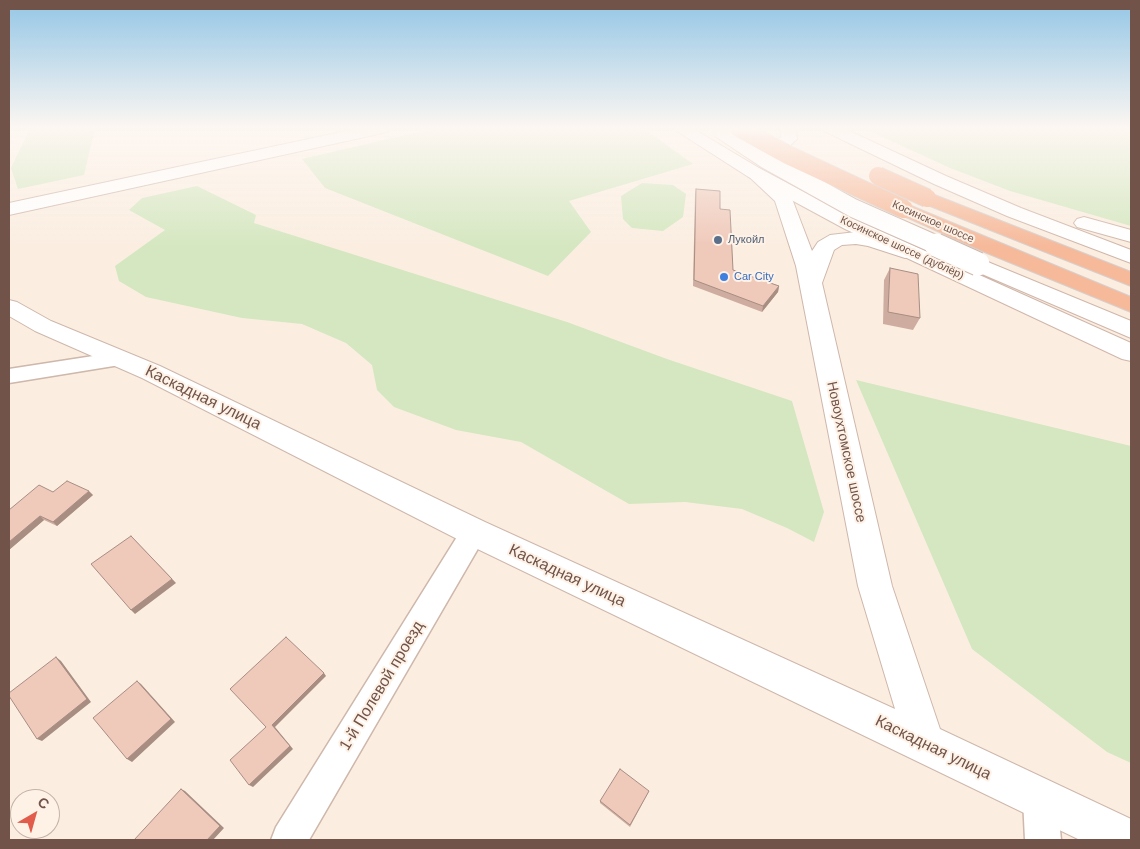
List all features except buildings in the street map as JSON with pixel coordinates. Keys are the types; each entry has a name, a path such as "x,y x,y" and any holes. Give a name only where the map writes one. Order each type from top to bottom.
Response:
{"highway":[{"name":"Косинское шоссе","path":"815,168 994,249 1131,304"},
{"name":"Косинское шоссе","path":"866,171 927,198 1131,280"}],"street":[{"path":"9,209 200,168"},
{"name":"Косинское шоссе (дублёр)","path":"745,168 852,225 1131,353"},
{"path":"780,168 853,208 1131,330"},
{"path":"913,168 1014,212 1131,257"},
{"name":"Новоухтомское шоссе","path":"752,172 784,200 811,283 875,586 925,743"},
{"path":"937,179 1131,236"},
{"path":"811,283 821,254 826,246 837,239 856,238 872,241 923,259"},
{"name":"Каскадная улица","path":"9,307 43,326 160,376 474,532 925,743 1127,840"},
{"path":"9,376 119,359"},
{"name":"1-й Полевой проезд","path":"290,840 474,532"},
{"path":"1040,799 1042,840"}],"green space":[{"path":"11,168 86,168 84,175 18,189"},
{"path":"309,168 681,168 569,201 591,232 548,276 325,188"},
{"path":"950,168 1131,168 1131,226 1010,191"},
{"path":"642,183 673,185 686,194 683,217 663,231 632,228 623,219 621,196"},
{"path":"197,186 256,215 254,223 567,322 667,359 792,401 824,512 814,542 742,509 685,502 629,504 521,442 456,430 394,407 377,390 372,365 346,343 302,324 242,318 146,297 119,281 115,266 165,230 129,210 142,198"},
{"path":"856,380 1131,446 1131,763 1107,752 972,649"}],"place":[{"name":"Лукойл","path":"718,240"},
{"name":"Car City","path":"724,277"}]}
